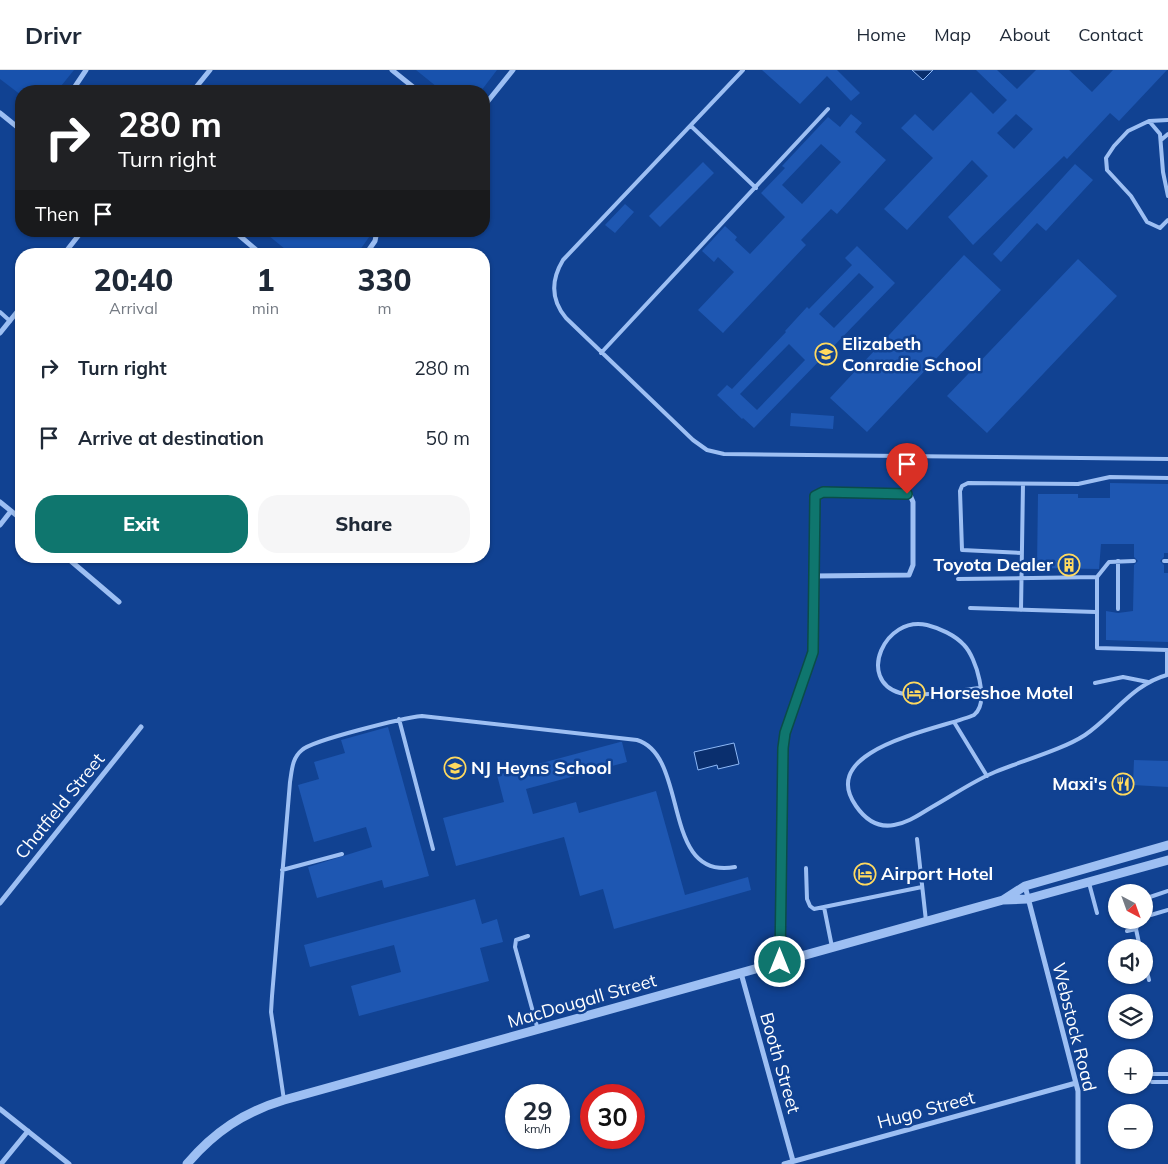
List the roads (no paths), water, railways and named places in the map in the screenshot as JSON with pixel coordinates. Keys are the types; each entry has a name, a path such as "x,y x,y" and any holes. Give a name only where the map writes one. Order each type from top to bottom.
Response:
{"street":[{"path":"76,85 86,70"},
{"path":"198,85 210,70"},
{"path":"392,70 411,85"},
{"path":"490,99 513,70"},
{"path":"0,113 15,125"},
{"path":"69,248 77,237"},
{"path":"241,237 254,248"},
{"path":"370,248 376,237"},
{"path":"0,333 15,314"},
{"path":"780,962 783,748 785,733 813,652 814,498 816,494 823,492 910,495 913,502 913,560 909,575 814,576"},
{"path":"0,502 15,515"},
{"path":"0,525 11,511"},
{"path":"73,563 120,602"},
{"name":"Chatfield Street","path":"0,903 141,727"},
{"name":"MacDougall Street","path":"1003,900 1024,886 1168,845"},
{"name":"MacDougall Street","path":"187,1164 211,1138 231,1122 252,1111 284,1100 1003,900 1027,899 1168,860"},
{"name":"Webstock Road","path":"1024,886 1076,1083 1078,1098 1078,1164"},
{"name":"Booth Street","path":"741,973 794,1161"},
{"name":"Hugo Street","path":"784,1164 1076,1083"},
{"path":"0,1109 69,1164"},
{"path":"1,1164 28,1131"}],"lane":[{"path":"743,70 569,254 557,270 554,284 556,304 566,318 700,446 724,454 1168,459"},
{"path":"601,353 828,109"},
{"path":"1168,120 1149,121 1128,131 1106,158 1107,170 1131,196 1147,222 1160,228 1168,220"},
{"path":"1149,121 1157,129 1161,140 1163,172 1168,196"},
{"path":"691,126 756,188"},
{"path":"1161,140 1168,134"},
{"path":"0,312 10,321"},
{"path":"1022,553 962,550 960,491 962,486 968,484 1078,484 1110,477 1168,478"},
{"path":"1021,610 1022,484"},
{"path":"958,579 1097,577 1102,574 1107,563 1118,561 1134,562"},
{"path":"1118,561 1118,609"},
{"path":"980,688 911,694 897,691 886,685 880,678 878,666 880,652 893,633 906,625 919,624 936,629 959,640 969,651 975,664 980,688 980,709 974,715 869,752 857,763 850,776 849,789 854,803 872,821 892,826 906,822 987,776 1080,738 1148,682 1167,675 1167,650 1098,648 1097,577"},
{"path":"970,608 1096,612"},
{"path":"1095,683 1127,677 1148,682"},
{"path":"284,1100 271,1005 290,782 294,760 298,754 312,745 399,720 430,716 631,738 644,742 654,750 661,762 684,835 692,850 704,862 715,869 735,867"},
{"path":"399,720 433,849"},
{"path":"954,722 987,776"},
{"path":"917,839 926,921"},
{"path":"282,870 342,854"},
{"path":"806,868 809,905 814,909 922,888"},
{"path":"1089,883 1097,913"},
{"path":"1153,896 1168,891"},
{"path":"824,907 832,948"},
{"path":"1153,914 1168,910"},
{"path":"1127,932 1136,929 1138,939"},
{"path":"528,936 516,940 515,947 538,1030"},
{"path":"1153,1074 1168,1074"},
{"path":"1153,1082 1168,1082"}],"place":[{"name":"Elizabeth Conradie School","path":"826,354"},
{"name":"Toyota Dealer","path":"1069,565"},
{"name":"Horseshoe Motel","path":"914,693"},
{"name":"NJ Heyns School","path":"455,768"},
{"name":"Maxi's","path":"1123,784"},
{"name":"Airport Hotel","path":"865,874"}]}
